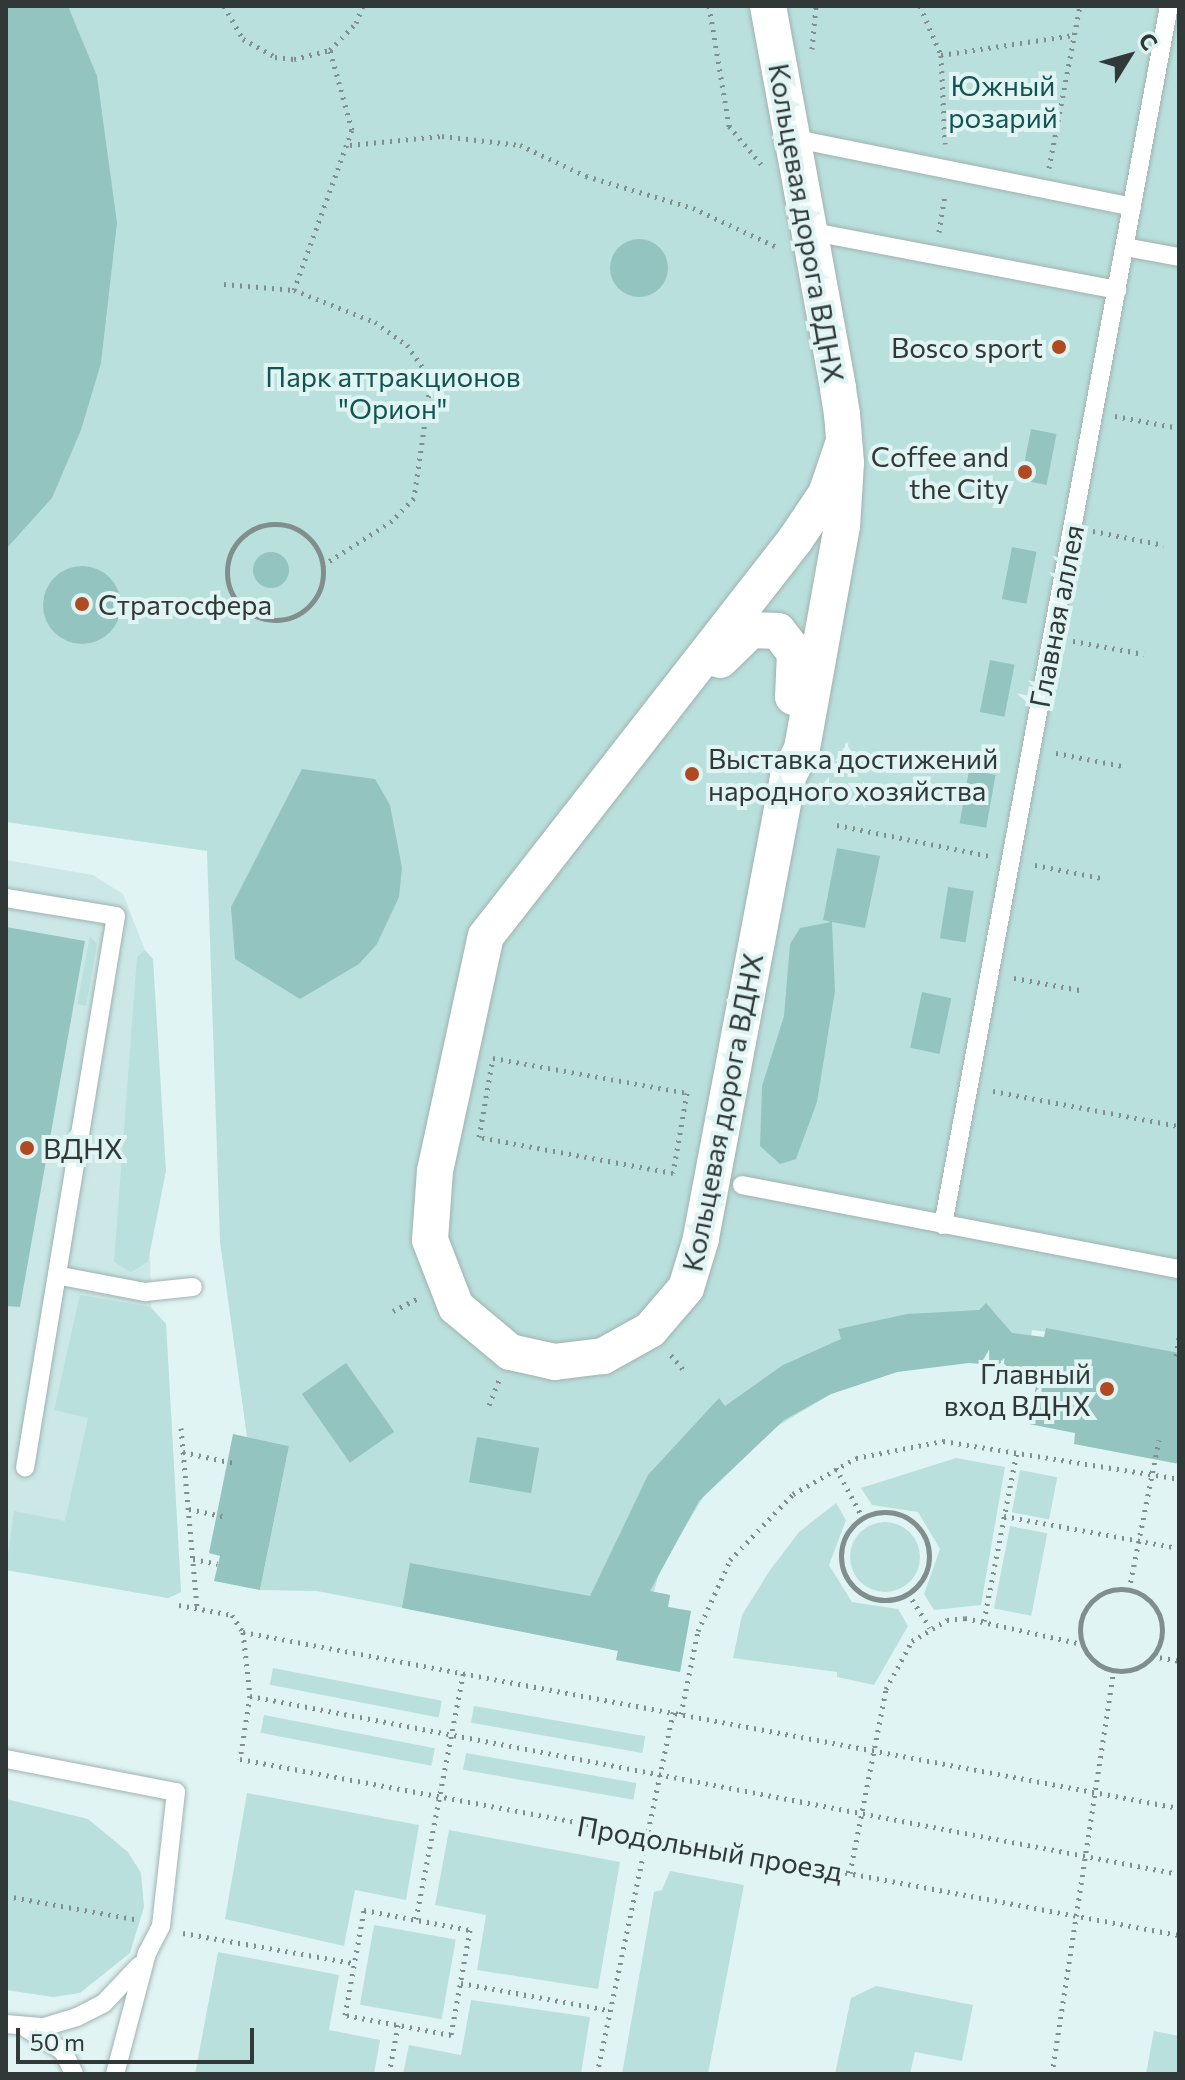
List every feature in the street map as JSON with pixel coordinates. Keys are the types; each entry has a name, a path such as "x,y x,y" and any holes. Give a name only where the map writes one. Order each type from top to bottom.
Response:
{"street":[{"name":"Кольцевая дорога ВДНХ","path":"768,6 844,441 842,526 802,749 788,777 705,1220 686,1288 650,1330 603,1356 555,1362 510,1352 456,1307 430,1240 435,1171 475,967 496,921 652,728 667,698 812,517 844,441"},
{"path":"652,728 680,709 740,637 766,627 778,631 795,653 797,668 785,744 788,777"}],"lane":[{"name":"Главная аллея","path":"943,1225 1169,6"},
{"path":"791,138 1132,207"},
{"path":"1125,247 1179,257"},
{"path":"811,248 934,255 1117,290"},
{"path":"6,898 116,916 61,1276 25,1468"},
{"path":"742,1185 1179,1269"},
{"path":"61,1276 145,1292 193,1287"},
{"path":"6,1759 176,1792 161,1926 147,1953 115,2074"},
{"path":"15,2025 66,2021 104,2003 147,1953"},
{"path":"15,2025 63,2051 74,2074"}],"path":[{"path":"224,6 243,39 258,50 294,59 330,50 363,6"},
{"path":"709,6 729,126 766,171"},
{"path":"920,6 941,55 948,170 934,255"},
{"path":"1045,189 1080,6"},
{"path":"941,55 1073,35"},
{"path":"294,290 350,145 352,117 330,50"},
{"path":"350,145 442,136 520,145 586,176 811,248"},
{"path":"224,284 294,290 390,331 418,360 430,387 414,498 392,521 323,565 315,599 287,619 253,615 229,589 230,554 255,529 290,526 305,535 323,565"},
{"path":"1094,412 1179,428"},
{"path":"1073,527 1164,545"},
{"path":"1052,637 1144,654"},
{"path":"1031,749 1122,766"},
{"path":"837,825 1101,878"},
{"path":"990,973 1080,990"},
{"path":"493,1058 687,1093 673,1173 479,1137 493,1058"},
{"path":"968,1087 1179,1126"},
{"path":"1176,1356 1179,1337"},
{"path":"181,1428 197,1608"},
{"path":"1129,1590 1159,1440"},
{"path":"681,1714 698,1631 730,1560 769,1513 836,1468 920,1443 1017,1451 1179,1479"},
{"path":"984,1621 1017,1451"},
{"path":"183,1452 234,1463"},
{"path":"836,1468 864,1520"},
{"path":"188,1509 223,1516"},
{"path":"879,1511 912,1518 931,1548 924,1583 908,1593 893,1602 856,1594 838,1563 849,1529 879,1511"},
{"path":"1004,1516 1179,1548"},
{"path":"193,1559 218,1564"},
{"path":"1082,1644 1082,1616 1089,1604 1113,1590 1129,1590 1159,1616 1152,1656"},
{"path":"908,1593 930,1628"},
{"path":"179,1605 232,1615 243,1632 250,1696 450,1738 1179,1874"},
{"path":"850,1873 874,1750 896,1661 930,1628 947,1620 984,1621 1082,1644 1100,1666 1114,1670 1128,1671 1152,1656 1179,1661"},
{"path":"243,1632 464,1669 681,1714 1179,1808"},
{"path":"416,1920 464,1669"},
{"path":"1052,2074 1082,1857 1114,1670"},
{"name":"Продольный проезд","path":"250,1696 240,1759 440,1799 1179,1935"},
{"path":"597,2074 673,1712"},
{"path":"6,1896 354,1963"},
{"path":"364,1910 416,1920 470,1930 451,2035 345,2015 364,1910"},
{"path":"461,1983 608,2010"},
{"path":"389,2074 398,2025"}],"shaded area":[{"path":"6,860 93,875 123,894 145,950 148,1262 150,1253 151,1307 166,1324 181,1592 168,1598 6,1570"}],"green space":[{"name":"Выставка достижений народного хозяйства","path":"6,6 1179,6 1179,1458 1048,1332 1032,1330 1027,1363 970,1361 897,1372 831,1394 769,1431 705,1494 660,1569 654,1592 670,1595 668,1607 691,1611 680,1672 616,1660 618,1650 317,1591 260,1590 289,1446 247,1437 220,1242 207,851 6,822"},
{"path":"90,936 97,944 86,1006 77,1004"},
{"path":"145,950 153,959 166,1171 148,1262 131,1272 114,1262 137,957"},
{"path":"80,1295 150,1307 166,1324 181,1592 168,1598 6,1570 14,1511 65,1521 88,1418 54,1410"},
{"path":"956,1458 1005,1467 981,1605 934,1610 924,1594 940,1549 918,1512 872,1505 861,1488"},
{"path":"1020,1470 1057,1477 1049,1519 1012,1512"},
{"path":"836,1503 846,1520 829,1565 852,1602 898,1609 908,1626 874,1685 837,1677 837,1672 733,1658 742,1615 770,1570 799,1532"},
{"path":"892,1522 914,1537 920,1557 918,1571 910,1582 899,1590 878,1592 860,1582 852,1571 850,1550 860,1532 871,1524"},
{"path":"1010,1526 1047,1533 1031,1616 994,1608"},
{"path":"273,1668 442,1701 439,1718 270,1685"},
{"path":"474,1706 645,1736 642,1753 471,1723"},
{"path":"264,1715 435,1748 431,1766 261,1733"},
{"path":"466,1753 636,1783 633,1800 463,1770"},
{"path":"247,1793 419,1825 406,1900 355,1890 344,1946 225,1919"},
{"path":"6,1799 88,1819 128,1852 141,1873 144,1907 130,1953 80,1993 53,1997 6,1990"},
{"path":"449,1830 620,1862 598,1989 477,1970 486,1915 435,1905"},
{"path":"670,1871 744,1885 708,2074 622,2074 654,1892 662,1890"},
{"path":"374,1925 456,1939 442,2019 360,2005"},
{"path":"218,1952 339,1975 329,2030 380,2040 374,2074 195,2074"},
{"path":"876,1986 973,2005 962,2061 915,2052 910,2074 835,2074 851,1998"},
{"path":"471,2000 590,2017 581,2074 403,2074 409,2045 461,2055"},
{"path":"1154,2031 1179,2036 1179,2074 1146,2074"}],"building":[{"path":"6,6 68,6 97,76 117,223 101,363 81,430 52,498 6,549"},
{"path":"639,239 650,241 659,248 666,257 666,279 659,288 650,295 639,297 628,295 619,288 612,279 610,268 612,257 619,248 628,241"},
{"path":"1031,429 1057,434 1047,485 1021,480"},
{"path":"1012,547 1037,552 1026,604 1002,599"},
{"path":"271,552 284,557 289,570 284,583 271,588 258,583 253,570 258,557"},
{"name":"Стратосфера","path":"82,566 97,569 110,577 118,590 121,605 118,620 110,633 97,641 82,644 67,641 54,633 46,620 43,605 46,590 54,577 67,569"},
{"path":"990,660 1015,665 1004,717 980,712"},
{"path":"302,769 375,779 390,805 402,868 399,897 377,944 359,964 300,999 235,959 231,907"},
{"path":"969,770 996,775 986,828 960,823"},
{"path":"837,848 880,856 865,928 832,922 835,991 817,1102 796,1159 780,1164 760,1146 762,1086 784,1016 790,944 800,928 831,922 823,920"},
{"path":"948,887 974,891 966,942 940,938"},
{"name":"ВДНХ","path":"6,927 85,941 20,1307 6,1306"},
{"path":"922,992 951,998 939,1054 910,1048"},
{"path":"986,1303 1012,1333 1044,1337 1046,1328 1179,1353 1179,1464 1074,1444 1075,1433 1029,1424 1039,1369 969,1363 897,1372 831,1394 784,1420 699,1501 650,1591 670,1595 668,1607 691,1611 680,1672 616,1660 618,1651 402,1608 410,1563 590,1596 648,1475 719,1398 725,1406 783,1365 841,1339 838,1329 907,1314 979,1310"},
{"path":"346,1363 394,1432 350,1463 302,1394"},
{"path":"233,1434 289,1446 260,1590 214,1581 220,1556 209,1553"},
{"path":"477,1437 539,1448 531,1493 469,1482"}],"place":[{"name":"Bosco sport","path":"1059,347"},
{"name":"Coffee and the City","path":"1025,472"},
{"name":"Стратосфера","path":"82,604"},
{"name":"Выставка достижений народного хозяйства","path":"692,774"},
{"name":"ВДНХ","path":"27,1148"},
{"name":"Главный вход ВДНХ","path":"1107,1389"}],"park label":[{"name":"Южный розарий","path":"1003,101"},
{"name":"Парк аттракционов \"Орион\"","path":"393,392"}]}
